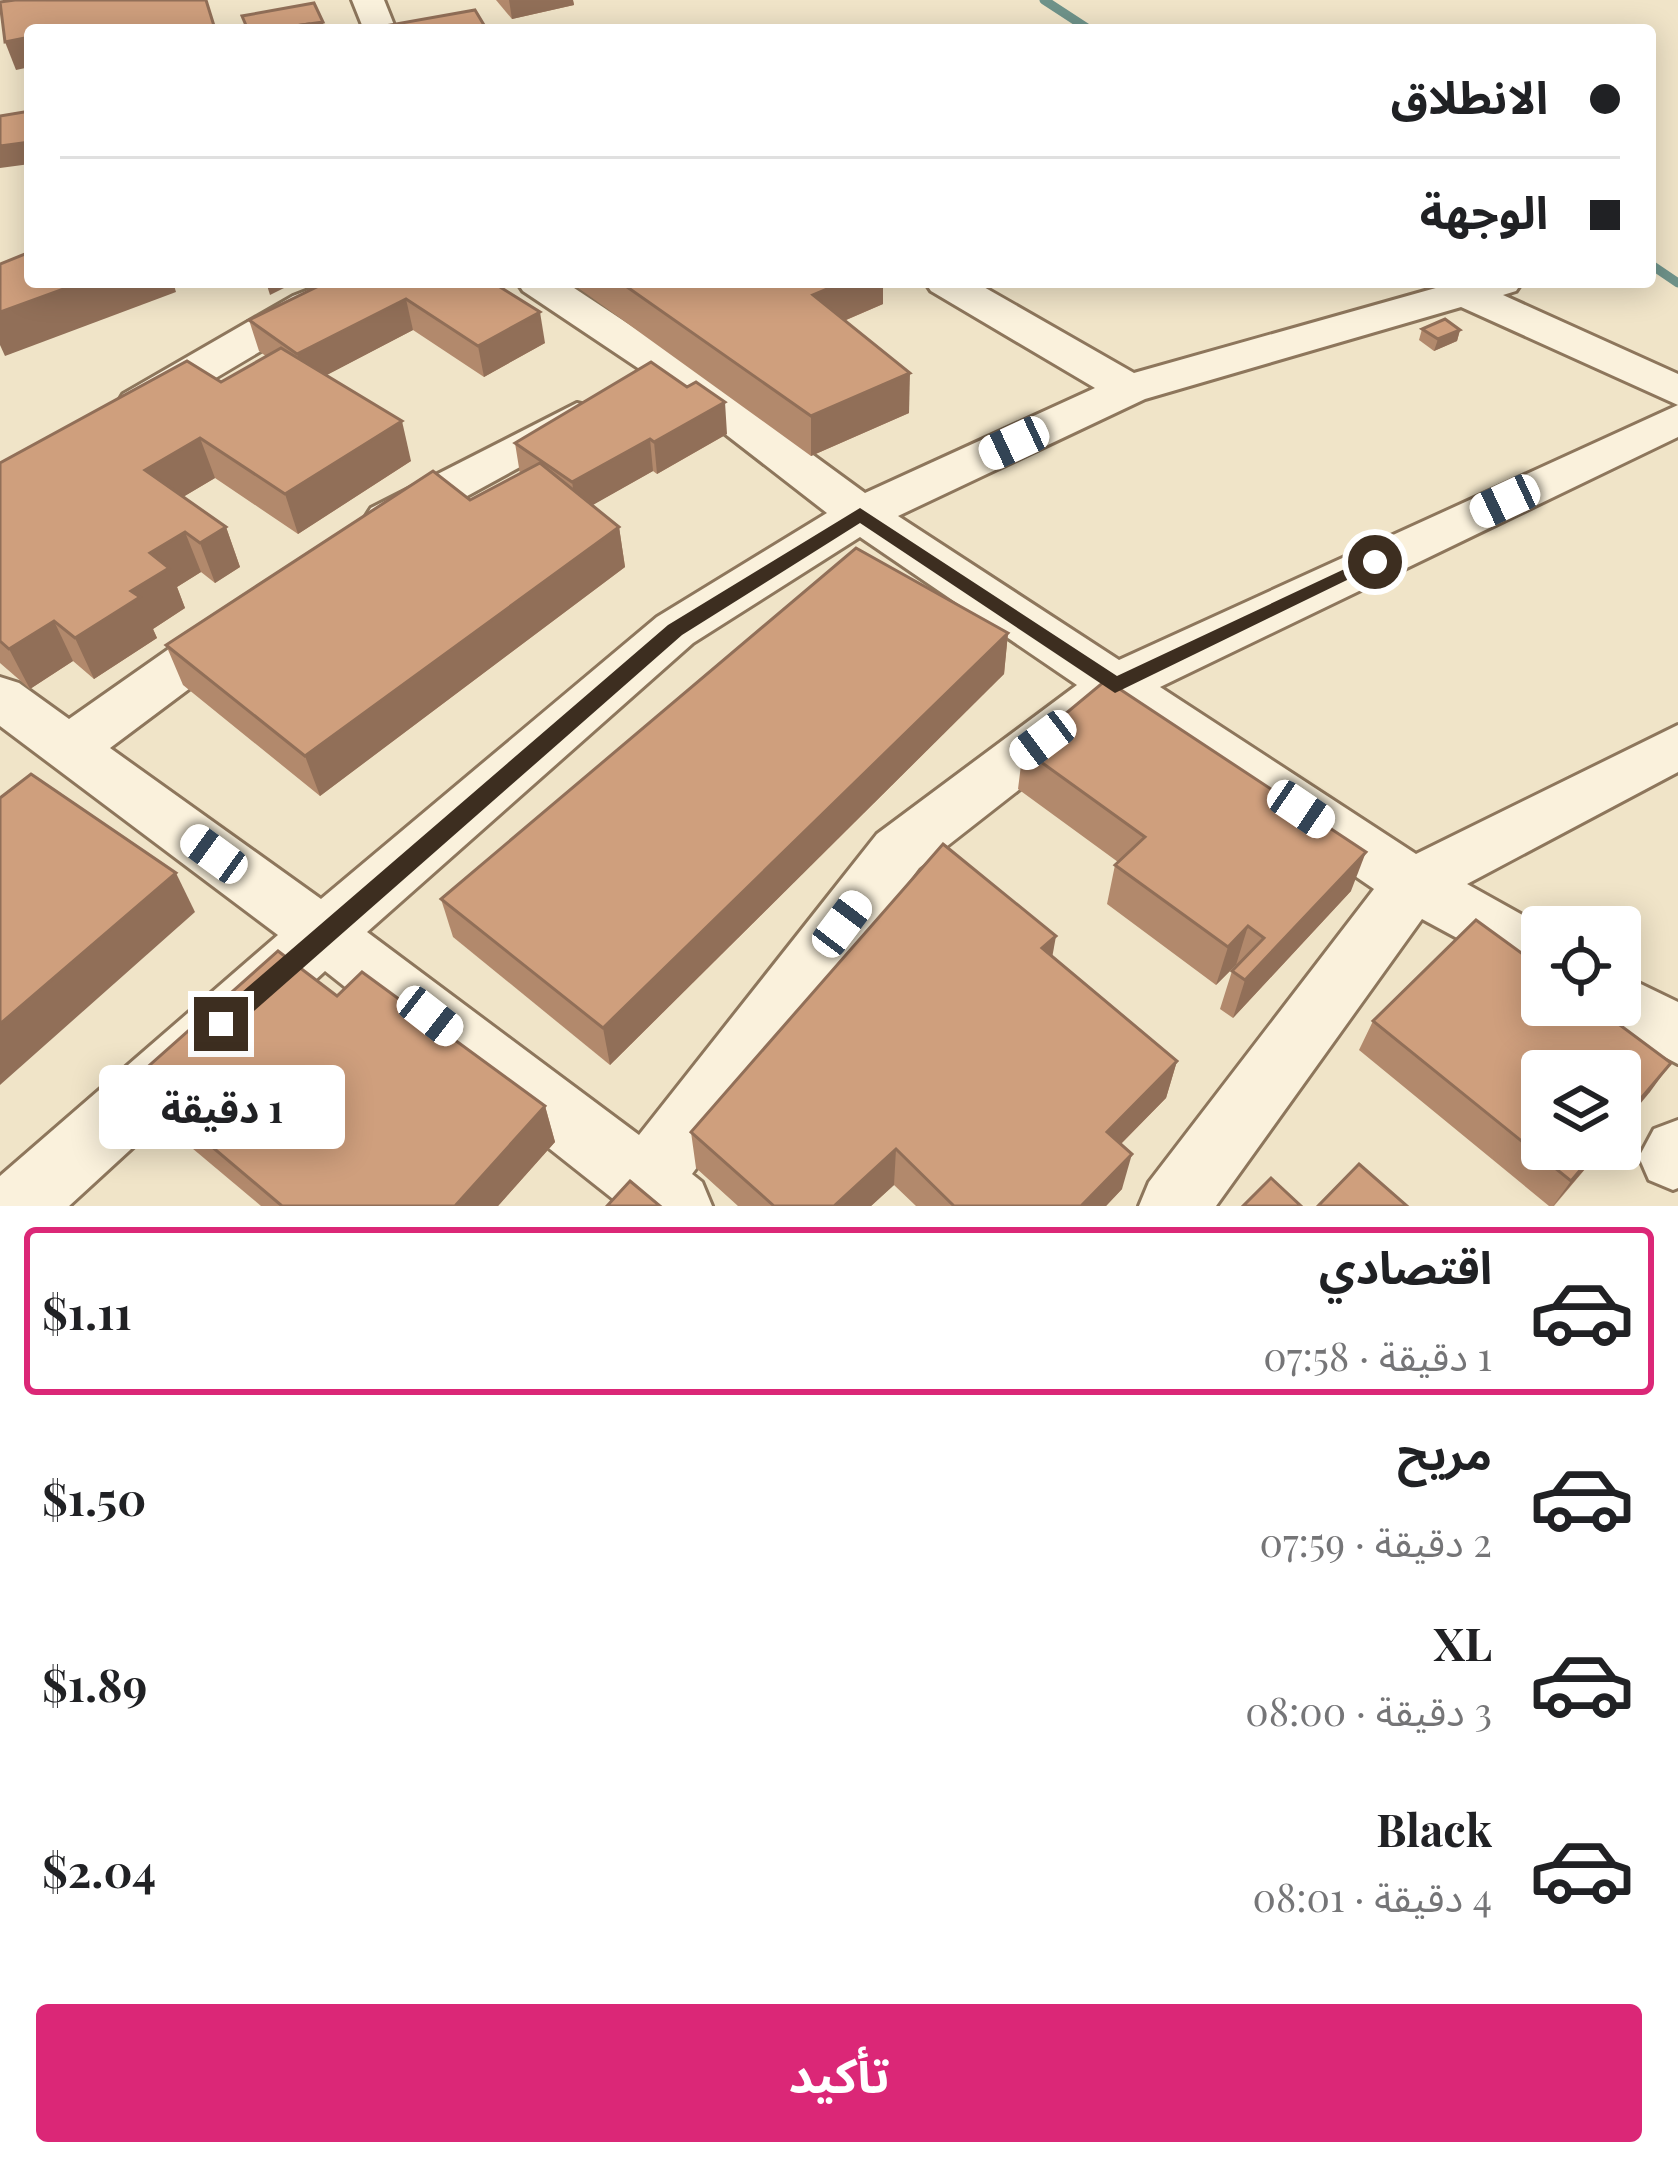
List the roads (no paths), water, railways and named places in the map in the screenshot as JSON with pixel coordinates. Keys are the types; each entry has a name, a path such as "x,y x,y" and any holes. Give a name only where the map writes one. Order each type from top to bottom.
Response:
{"street":[{"path":"107,424 308,305 350,288"},
{"path":"546,288 668,369 860,514 1413,884 1521,945"},
{"path":"954,288 1130,389"},
{"path":"18,1206 675,630 860,514 1130,389 1481,288"},
{"path":"1486,288 1678,392"},
{"path":"349,547 387,520 668,369"},
{"path":"0,697 323,934 661,1194 898,850 1115,685 1678,419"},
{"path":"69,748 274,600"},
{"path":"1174,1206 1413,884 1678,746"},
{"path":"1641,1014 1678,1035"}],"waterway":[{"path":"1044,0 1081,24"},
{"path":"1656,268 1678,283"}]}
